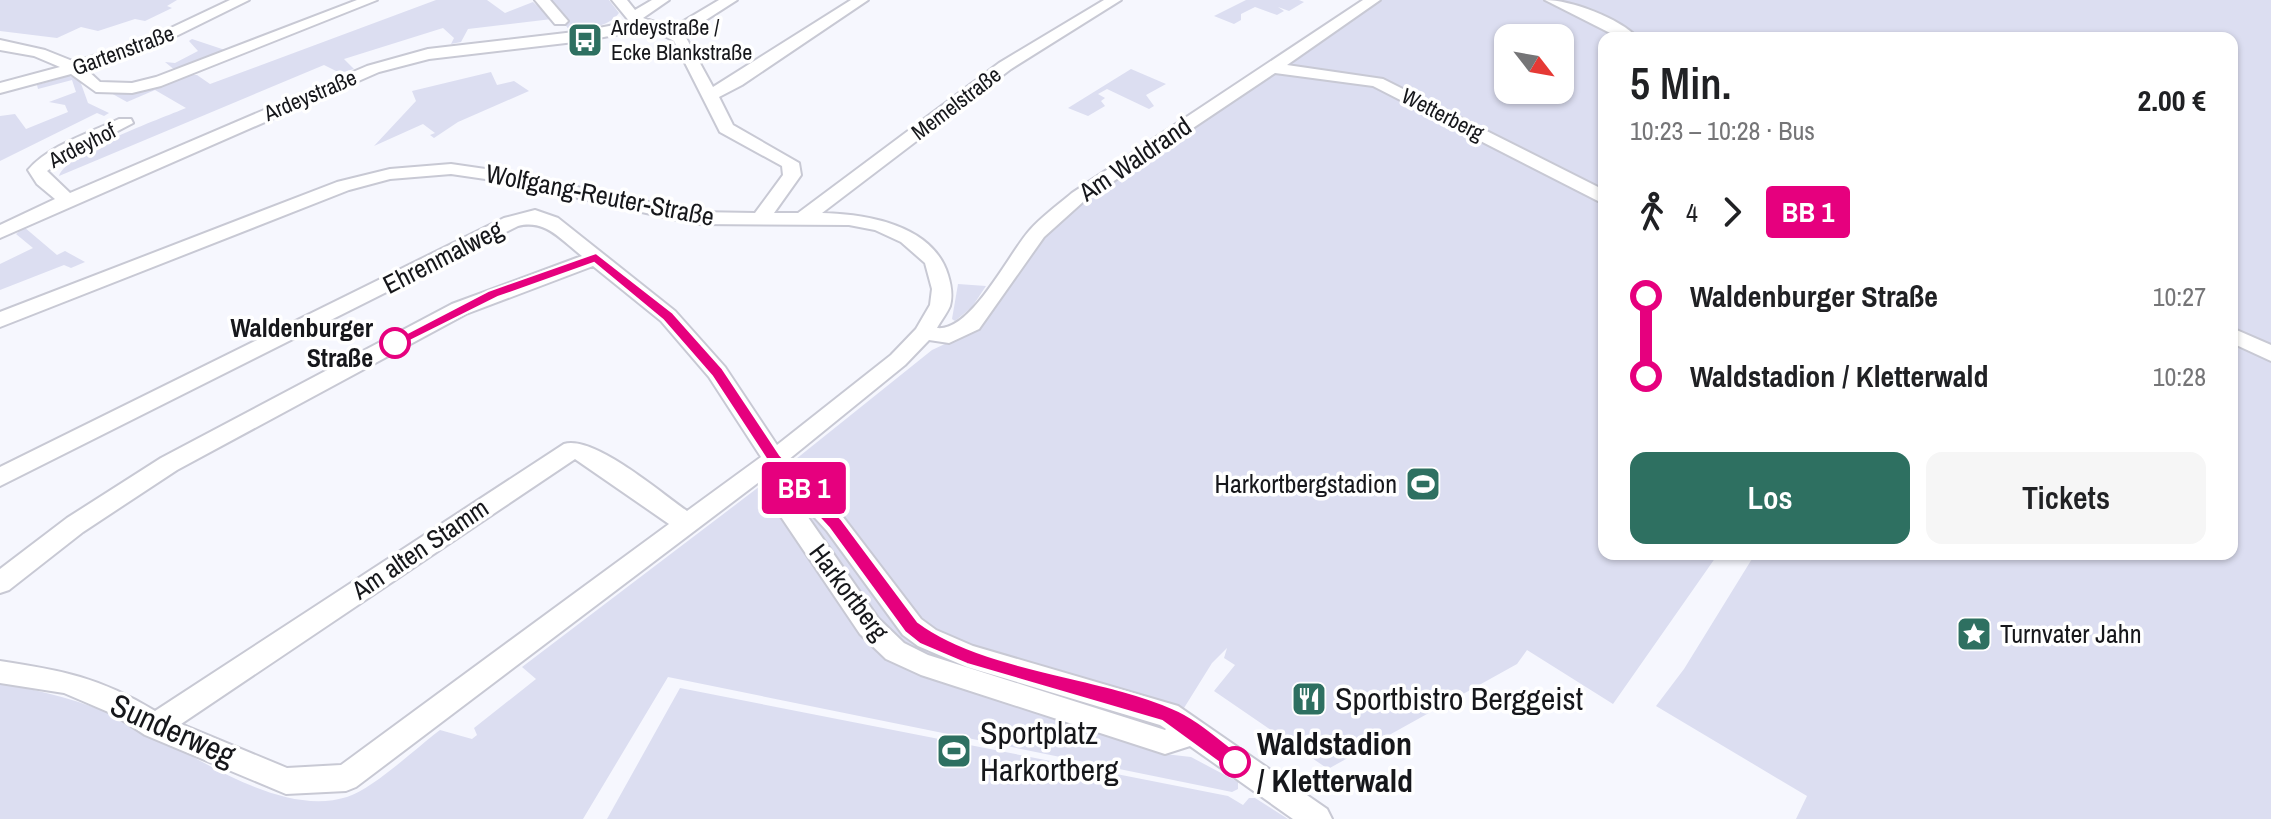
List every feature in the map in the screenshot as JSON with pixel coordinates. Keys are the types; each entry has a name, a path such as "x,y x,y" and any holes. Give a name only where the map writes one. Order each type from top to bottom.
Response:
{"street":[{"name":"Gartenstraße","path":"0,88 71,69 161,38 242,0"},
{"path":"0,45 37,50 82,72 96,87 132,88 186,72 370,0"},
{"path":"542,0 560,21"},
{"path":"619,0 638,20 662,0"},
{"path":"730,0 674,33 689,52 726,128 748,142 784,157 793,169 782,191 761,218"},
{"path":"709,96 736,82 861,0"},
{"name":"Memelstraße","path":"805,217 1005,66 1114,0"},
{"name":"Am Waldrand","path":"924,333 949,336 972,324 990,303 1037,233 1066,206 1109,174 1373,0"},
{"path":"1552,0 1621,32"},
{"name":"Ardeystraße","path":"0,232 373,69 428,54 583,36 638,20 674,33"},
{"name":"Wetterberg","path":"1270,67 1377,82 1598,194"},
{"name":"Ardeyhof","path":"68,200 43,180 37,170 56,156 125,123"},
{"name":"Wolfgang-Reuter-Straße","path":"0,320 343,186 373,177 413,171 476,172 696,218 849,219 881,226 908,238 934,261 942,289 940,305 924,333 898,360 774,459 422,725 346,778"},
{"name":"Ehrenmalweg","path":"0,477 519,219 535,216 551,222 668,316 717,372 774,459"},
{"path":"0,583 75,525 169,464 459,309 596,258"},
{"path":"2238,338 2271,354"},
{"name":"Am alten Stamm","path":"155,726 572,450 586,453 686,523"},
{"name":"Harkortberg","path":"774,459 775,490 869,626 895,651 921,664 1165,742 1196,732 1317,819"},
{"name":"Sunderweg","path":"0,672 66,682 123,706 155,726 286,781 346,778"}],"shaded area":[{"path":"0,0 177,0 167,6 172,8 145,21 135,19 98,31 81,27 57,38 0,31"},
{"path":"436,0 487,0 505,13 533,2 552,19 468,29 461,42 451,44 454,38 443,28 344,59 354,69 340,73 324,65 59,176 66,167 96,147 186,108 155,90 127,102 109,92 187,75 197,75 210,84"},
{"path":"546,0 609,0 619,13 603,24 570,31"},
{"path":"1246,0 1304,2 1289,11 1278,7 1284,11 1277,15 1255,7 1241,14 1241,20 1234,24 1214,16"},
{"path":"1380,0 2271,0 2271,819 1796,819 1807,796 1656,706 1684,669 1751,560 2238,560 2238,32 1598,32 1598,560 1714,560 1613,704 1527,650 1517,664 1328,769 1214,691 1235,665 1224,658 1227,648 1212,663 1156,753 1191,757 1238,782 1238,789 1232,792 668,677 583,819 0,819 0,683 63,697 108,713 232,777 291,798 320,801 357,793 440,730 472,739 477,735 474,728 536,679 522,667 801,455 932,350 977,329 1044,235 1085,199"},
{"path":"192,39 228,51 176,71 165,62 175,63 198,51 189,41"},
{"path":"1131,69 1166,84 1146,95 1154,106 1149,109 1107,89 1098,94 1105,98 1101,101 1105,106 1088,116 1068,108"},
{"path":"491,72 497,85 514,81 529,91 458,122 434,138 430,135 435,133 423,124 374,146 416,101 412,91"},
{"path":"69,76 79,78 88,103 109,113 104,116 97,113 0,161 0,116 15,114 26,129 68,112 65,105 49,102 76,92 72,80 38,89 37,85"},
{"path":"24,227 57,255 65,251 85,262 71,268 64,265 0,290 0,264 33,248 16,234"},
{"path":"958,284 986,286 972,307 955,321 952,319"},
{"path":"680,688 1228,796 1243,805 1249,798 1255,798 1288,819 607,819"}],"bus line":[{"path":"395,343 493,294 596,258 668,316 717,372 774,459 799,482 835,524 912,627 927,638 967,656 1168,715 1235,762"}],"place":[{"name":"Ardeystraße / Ecke Blankstraße","path":"585,40"},
{"name":"Waldenburger Straße","path":"395,343"},
{"name":"Harkortbergstadion","path":"1423,484"},
{"name":"Turnvater Jahn","path":"1974,634"},
{"name":"Sportbistro Berggeist","path":"1309,699"},
{"name":"Sportplatz Harkortberg","path":"954,751"},
{"name":"Waldstadion / Kletterwald","path":"1235,762"}]}
